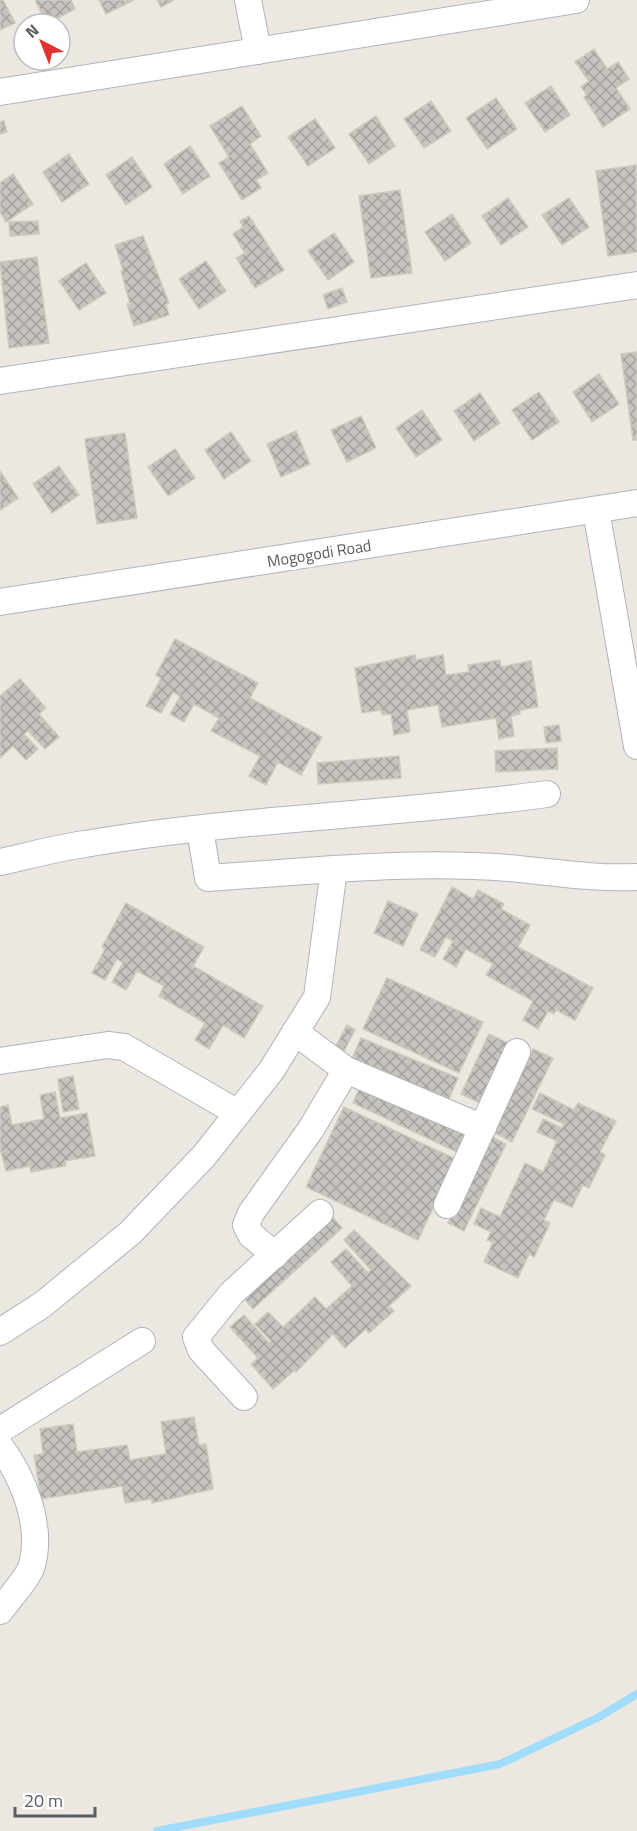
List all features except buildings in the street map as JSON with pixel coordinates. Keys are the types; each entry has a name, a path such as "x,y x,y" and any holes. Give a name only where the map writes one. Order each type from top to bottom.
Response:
{"street":[{"path":"248,0 258,51"},
{"path":"0,92 576,0"},
{"path":"0,381 637,285"},
{"name":"Mogogodi Road","path":"0,602 637,503"},
{"path":"596,510 637,746"},
{"path":"0,862 84,844 200,829 480,803 547,794"},
{"path":"200,829 208,878 418,864 507,868 586,876 637,877"},
{"path":"0,1332 42,1305 130,1233 204,1156 271,1071 317,997 334,869"},
{"path":"295,1032 346,1070 483,1128"},
{"path":"0,1060 108,1045 124,1047 238,1113"},
{"path":"447,1205 517,1052"},
{"path":"275,1256 251,1235 246,1225 251,1213 311,1129 346,1070"},
{"path":"244,1397 201,1350 196,1337 232,1293 320,1214"},
{"path":"0,1430 142,1341"},
{"path":"0,1446 14,1465 35,1521 32,1566 0,1611"}],"waterway":[{"path":"157,1831 500,1764 599,1717 637,1694"}]}
